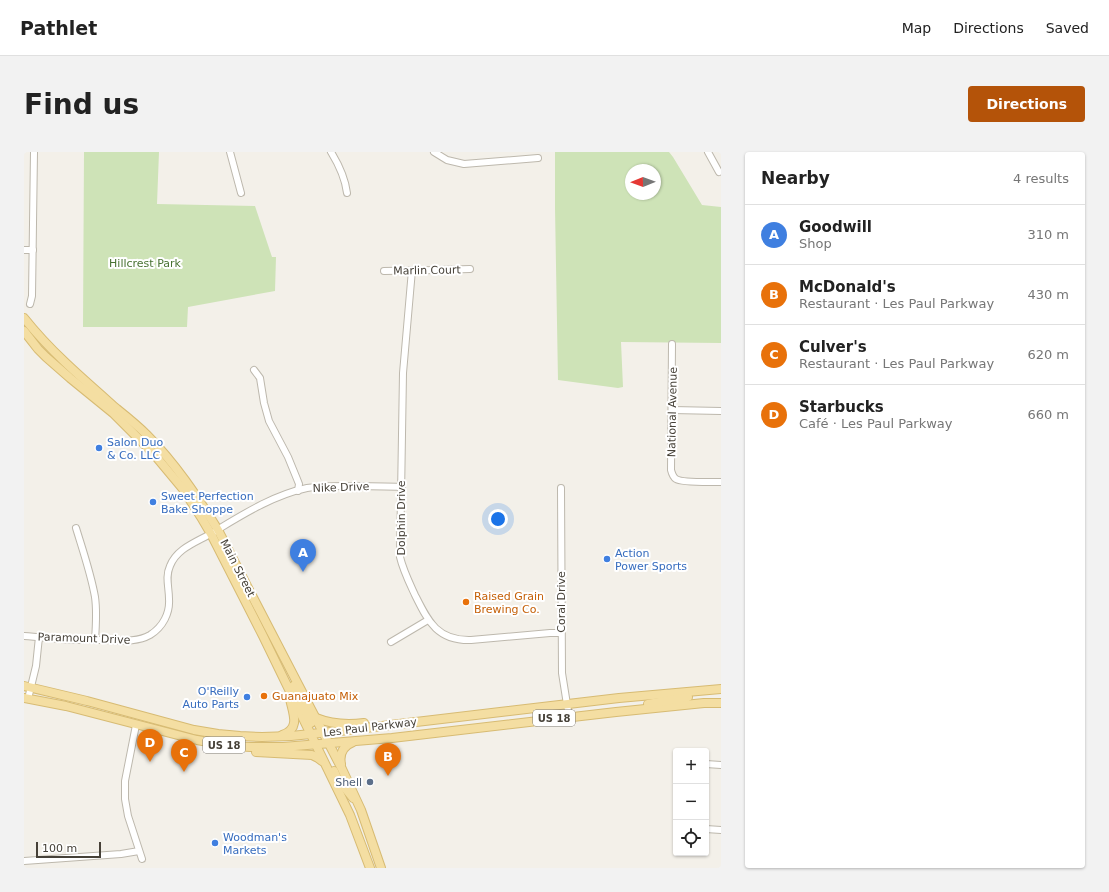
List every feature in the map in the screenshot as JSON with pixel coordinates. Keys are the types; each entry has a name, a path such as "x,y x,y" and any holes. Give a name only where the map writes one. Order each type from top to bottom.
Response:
{"main road":[{"name":"Main Street","path":"24,318 34,338"},
{"name":"Main Street","path":"24,331 34,338 61,365 147,434 165,454 190,487 316,718 318,738 325,764 350,815 370,868"},
{"name":"Main Street","path":"73,375 153,452 214,532 286,685 318,738 342,769 361,809 381,868"},
{"path":"166,468 174,473 184,486 190,487"},
{"path":"259,627 282,663 337,778 361,809"},
{"path":"277,737 289,732 294,725 293,712 286,685"},
{"name":"Les Paul Parkway","path":"28,687 81,699 204,732 225,735 318,738 356,741 712,702 721,703"},
{"path":"616,712 624,708 721,690"},
{"name":"Les Paul Parkway","path":"26,698 66,706 197,740 244,747 271,747 418,722 619,698 721,690"},
{"path":"458,729 494,720 562,713 567,704"},
{"path":"82,710 93,710 127,720 137,714"},
{"path":"316,718 347,724 390,721 418,722"},
{"path":"136,725 146,722 171,728 181,726"},
{"path":"342,769 340,757 342,750 346,745 356,741"},
{"path":"244,747 257,752 314,756 325,764"},
{"path":"333,781 340,789 353,812 358,814 361,809"},
{"path":"356,829 356,819 361,809"}],"street":[{"path":"30,304 32,296 34,152"},
{"path":"230,152 241,193"},
{"path":"331,152 341,168 346,183 347,193"},
{"path":"434,152 450,161 464,164 519,155 538,158"},
{"path":"708,152 719,172"},
{"path":"24,250 33,250"},
{"name":"Marlin Court","path":"384,271 470,269"},
{"name":"Dolphin Drive","path":"412,270 404,373 400,557 405,573 428,620 440,632 452,638 471,640 550,632 561,633"},
{"name":"National Avenue","path":"672,344 672,474 680,481 721,482"},
{"path":"254,370 260,378 264,403 269,421 288,457 299,484 298,491"},
{"path":"672,410 721,411"},
{"name":"Nike Drive","path":"214,532 262,505 291,492 306,488 322,486 402,487"},
{"name":"Coral Drive","path":"561,488 562,673 569,717"},
{"path":"76,528 95,598 95,640"},
{"name":"Paramount Drive","path":"24,636 80,640 133,640 144,638 156,631 164,620 168,611 169,599 167,575 177,554 188,546 214,532"},
{"path":"391,642 428,620"},
{"path":"26,698 28,687 36,666 39,638"},
{"path":"136,725 126,773 125,794 128,816 142,859"},
{"path":"709,764 721,765"},
{"path":"709,829 721,830"},
{"path":"24,861 121,854 139,851"}],"green space":[{"name":"Hillcrest Park","path":"84,152 159,152 157,204 255,206 272,257 276,257 275,291 188,307 187,327 83,327"},
{"path":"555,152 669,152 702,205 721,207 721,343 621,342 623,387 618,388 558,380"}],"place":[{"name":"Salon Duo & Co. LLC","path":"99,448"},
{"name":"Sweet Perfection Bake Shoppe","path":"153,502"},
{"name":"Action Power Sports","path":"607,559"},
{"name":"Goodwill","path":"303,572"},
{"name":"Raised Grain Brewing Co.","path":"466,602"},
{"name":"Guanajuato Mix","path":"264,696"},
{"name":"O'Reilly Auto Parts","path":"247,697"},
{"name":"Starbucks","path":"150,762"},
{"name":"Culver's","path":"184,772"},
{"name":"McDonald's","path":"388,776"},
{"name":"Shell","path":"370,782"},
{"name":"Woodman's Markets","path":"215,843"}]}
